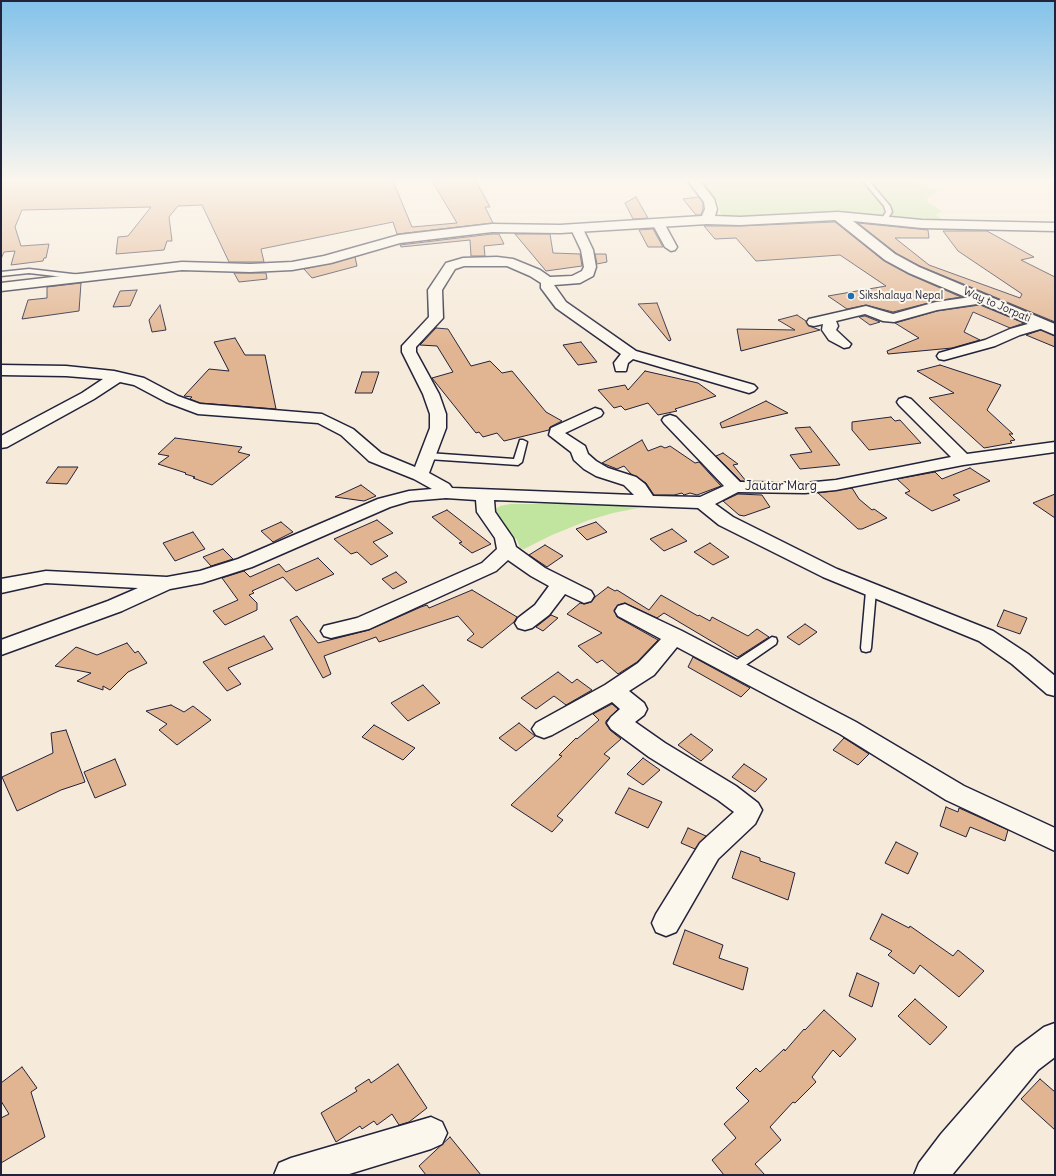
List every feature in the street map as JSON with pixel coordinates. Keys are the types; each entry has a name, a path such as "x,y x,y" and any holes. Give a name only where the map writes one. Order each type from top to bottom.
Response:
{"street":[{"path":"1,287 182,266 250,268 292,266 326,260 405,238 426,236"},
{"path":"420,475 438,428 438,414 431,394 409,352 409,346 436,318 435,290 450,266 463,262 497,260 509,262 535,273 547,281 575,280 588,272 590,267 587,250 581,236"},
{"path":"665,236 671,247"},
{"name":"Way to Jorpati","path":"863,236 890,257 914,270 1055,330"},
{"path":"547,281 548,288 561,305 631,354 749,388"},
{"path":"814,322 866,310 888,318 894,318 936,306 985,300"},
{"path":"828,319 831,326 829,330 834,337 844,344"},
{"path":"944,356 990,343 1015,332 1042,324"},
{"path":"621,368 621,364 624,359 631,354"},
{"path":"1,370 66,371 117,377 139,381 172,399 198,409 265,413 322,419 347,432 375,457 420,475 442,488 446,493"},
{"path":"1,443 88,396 117,377"},
{"path":"904,402 963,460"},
{"path":"595,413 557,431 557,435 579,450 580,456 590,465 602,472 630,481 640,488 647,500"},
{"path":"670,420 735,487"},
{"name":"Jautar Marg","path":"167,583 202,577 245,563 384,504 409,496 446,493 703,503 735,487 805,488 836,485 963,460 1055,447"},
{"path":"484,495 486,512 504,538 507,550 538,572 584,596"},
{"path":"703,503 726,521 871,591 986,636 1020,659 1055,688"},
{"path":"331,631 362,624 433,593 489,567 507,550"},
{"path":"1,586 46,577 167,583"},
{"path":"1,648 115,606 167,583"},
{"path":"525,623 542,610 561,585"},
{"path":"625,611 848,728 956,793 1055,840"},
{"path":"544,729 631,680 646,669 675,636"},
{"path":"613,691 636,709 618,723 657,750 727,793 749,810 746,817 709,851 666,923"},
{"path":"930,1175 1028,1059 1055,1038"},
{"path":"291,1175 431,1133"}],"lane":[{"path":"1,274 29,271 81,277"},
{"path":"428,456 518,462 523,442"},
{"path":"866,648 871,591"},
{"path":"733,668 772,641"}],"green space":[{"path":"510,504 648,506 613,513 589,520 552,535 524,549 520,548 517,540 492,513 500,506"}],"building":[{"path":"1,236 18,236 21,246 49,244 46,258 44,258 43,261 11,265 15,251 4,252 1,259"},
{"path":"171,236 172,241 167,241 164,250 116,254 118,237"},
{"path":"217,236 325,236 261,249 264,262 229,262"},
{"path":"476,236 500,236 504,244 484,246 485,256 471,256 470,240 401,247 400,245"},
{"path":"517,236 550,236 553,253 580,254 582,266 546,271"},
{"path":"642,236 657,236 663,247 648,247"},
{"path":"712,236 852,236 884,261 908,274 961,297 936,301 893,312 866,305 847,309 828,296 886,286 840,255 756,261 736,238 715,239"},
{"path":"874,236 929,236 929,238 895,238 929,265 1020,298 1022,294 958,251 947,236 996,236 1034,257 1021,260 1055,277 1055,322 920,266 896,253"},
{"path":"595,254 606,254 607,262 597,264"},
{"path":"355,257 357,266 312,278 304,269"},
{"path":"234,273 266,273 267,279 239,282"},
{"path":"81,283 79,311 22,319 28,300 47,298 47,287"},
{"path":"137,290 130,306 113,307 120,291"},
{"path":"657,303 671,340 669,341 638,304"},
{"path":"160,305 166,330 152,332 149,320"},
{"path":"980,305 1024,323 1010,328 973,312 964,332 980,340 952,348 888,354 887,351 919,338 895,323 937,311"},
{"path":"797,315 806,321 809,326 820,330 741,351 737,329 795,330 778,320"},
{"path":"865,316 880,322 870,325 859,317"},
{"path":"436,328 448,329 471,366 490,361 502,373 512,371 546,412 562,421 550,427 549,430 504,441 497,433 483,437 479,432 476,433 432,378 453,372 437,346 420,345"},
{"path":"1041,330 1055,336 1055,347 1026,335"},
{"path":"235,338 245,355 265,355 276,409 200,403 190,399 192,397 184,396 209,369 229,371 214,342"},
{"path":"581,342 597,362 578,365 563,345"},
{"path":"940,365 1001,385 987,410 1013,434 1009,434 1015,440 1010,441 1012,443 984,448 929,398 954,393 917,371"},
{"path":"645,371 698,383 716,396 675,409 677,411 658,415 648,403 625,410 621,406 614,408 598,390 625,385 628,390"},
{"path":"362,372 379,372 372,393 355,393"},
{"path":"766,401 788,413 722,428 720,423"},
{"path":"891,417 895,421 900,420 921,443 869,450 852,430 852,422"},
{"path":"810,427 840,465 800,469 790,455 812,452 795,428"},
{"path":"175,438 242,447 238,452 250,455 212,485 193,478 195,477 185,474 186,473 158,464 169,456 158,454"},
{"path":"642,440 648,451 661,446 665,448 670,446 695,463 699,462 721,486 697,495 690,493 684,495 682,493 674,495 654,495 646,483 631,474 624,466 617,469 602,463"},
{"path":"723,453 738,464 733,465 746,481 741,481 716,456"},
{"path":"58,467 78,467 67,484 46,483"},
{"path":"970,468 990,481 953,495 960,500 932,511 905,493 910,491 897,479 935,472 942,479"},
{"path":"361,485 376,496 364,501 335,497"},
{"path":"852,488 859,499 872,510 874,509 887,518 862,529 858,529 818,493"},
{"path":"738,494 762,495 770,507 744,516 739,515 723,501"},
{"path":"1055,494 1055,518 1033,503"},
{"path":"447,510 491,544 472,553 459,543 462,542 432,517"},
{"path":"377,520 393,533 373,542 388,556 371,565 357,552 351,554 334,539"},
{"path":"281,522 293,532 273,542 261,531"},
{"path":"596,522 607,532 587,540 576,529"},
{"path":"672,529 687,541 664,551 650,539"},
{"path":"193,532 205,549 175,561 163,543"},
{"path":"710,543 729,557 713,565 694,552"},
{"path":"545,545 563,556 547,567 529,555"},
{"path":"223,549 233,559 211,566 203,557"},
{"path":"318,558 334,574 296,591 283,577 252,591 254,593 249,595 257,603 257,610 225,625 213,611 238,600 222,578 244,571 250,577 279,564 286,572"},
{"path":"396,572 407,582 393,589 382,579"},
{"path":"608,587 615,591 617,590 649,610 661,595 698,616 699,615 710,621 712,617 748,636 757,629 769,637 738,657 664,613 657,618 625,603 618,605 614,610 617,617 658,640 637,662 618,674 602,660 597,663 578,646 602,633 567,614 580,603 584,604 591,602"},
{"path":"472,590 517,617 514,622 482,648 467,640 474,634 458,616 379,642 376,637 324,656 331,674 323,678 290,620 297,616 318,643 369,630 421,607 427,605 429,608"},
{"path":"1004,610 1027,618 1020,634 997,626"},
{"path":"551,615 558,618 543,631 536,627"},
{"path":"805,624 817,632 799,645 787,637"},
{"path":"264,636 273,649 228,668 241,684 227,691 203,662"},
{"path":"127,643 135,653 138,651 147,663 128,672 110,690 103,686 103,690 77,681 91,673 55,666 76,647 97,655"},
{"path":"693,657 750,688 741,697 688,667"},
{"path":"558,672 572,683 577,679 592,690 566,705 554,696 536,709 521,698"},
{"path":"423,685 440,703 408,721 391,703"},
{"path":"612,704 618,709 606,721 606,724 610,730 621,739 604,754 610,758 557,816 563,820 552,832 511,805 562,756 559,755 576,738 577,739 599,720 593,714"},
{"path":"171,705 184,712 193,706 211,720 177,745 159,730 167,724 146,711"},
{"path":"519,723 535,736 516,751 499,738"},
{"path":"374,725 415,748 403,760 362,737"},
{"path":"66,730 85,782 61,790 17,811 2,777 53,753 51,733"},
{"path":"691,734 713,750 701,761 678,745"},
{"path":"844,738 869,754 858,765 833,750"},
{"path":"643,758 660,770 643,785 627,774"},
{"path":"115,759 126,785 95,798 84,772"},
{"path":"744,764 767,779 755,792 732,777"},
{"path":"629,788 662,802 648,828 615,813"},
{"path":"946,807 958,812 959,808 1008,830 1005,841 970,827 966,837 940,826"},
{"path":"688,828 706,836 695,849 681,843"},
{"path":"896,842 918,853 908,874 885,863"},
{"path":"741,851 760,858 760,861 795,873 788,900 732,878"},
{"path":"882,914 909,928 910,926 953,956 958,950 984,971 959,997 920,965 914,974 888,955 892,951 870,939"},
{"path":"685,930 723,945 719,958 748,968 743,990 673,964"},
{"path":"857,973 879,983 872,1007 849,996"},
{"path":"915,999 947,1027 930,1045 898,1016"},
{"path":"824,1010 856,1039 840,1057 833,1050 812,1077 816,1082 795,1103 793,1102 770,1127 781,1140 755,1164 765,1175 724,1175 712,1160 736,1138 724,1124 749,1101 736,1088 756,1068 760,1072 784,1049 785,1051 804,1029 805,1030"},
{"path":"398,1064 427,1108 409,1122 399,1125 392,1114 377,1125 374,1121 362,1129 360,1126 336,1142 321,1113 357,1091 355,1088 369,1079 371,1083"},
{"path":"22,1067 37,1088 31,1092 45,1137 1,1163 1,1118 9,1114 1,1101 1,1083"},
{"path":"1040,1079 1055,1092 1055,1130 1021,1099"},
{"path":"450,1137 481,1175 426,1175 419,1166"}],"place":[{"name":"Sikshalaya Nepal","path":"851,296"}]}
